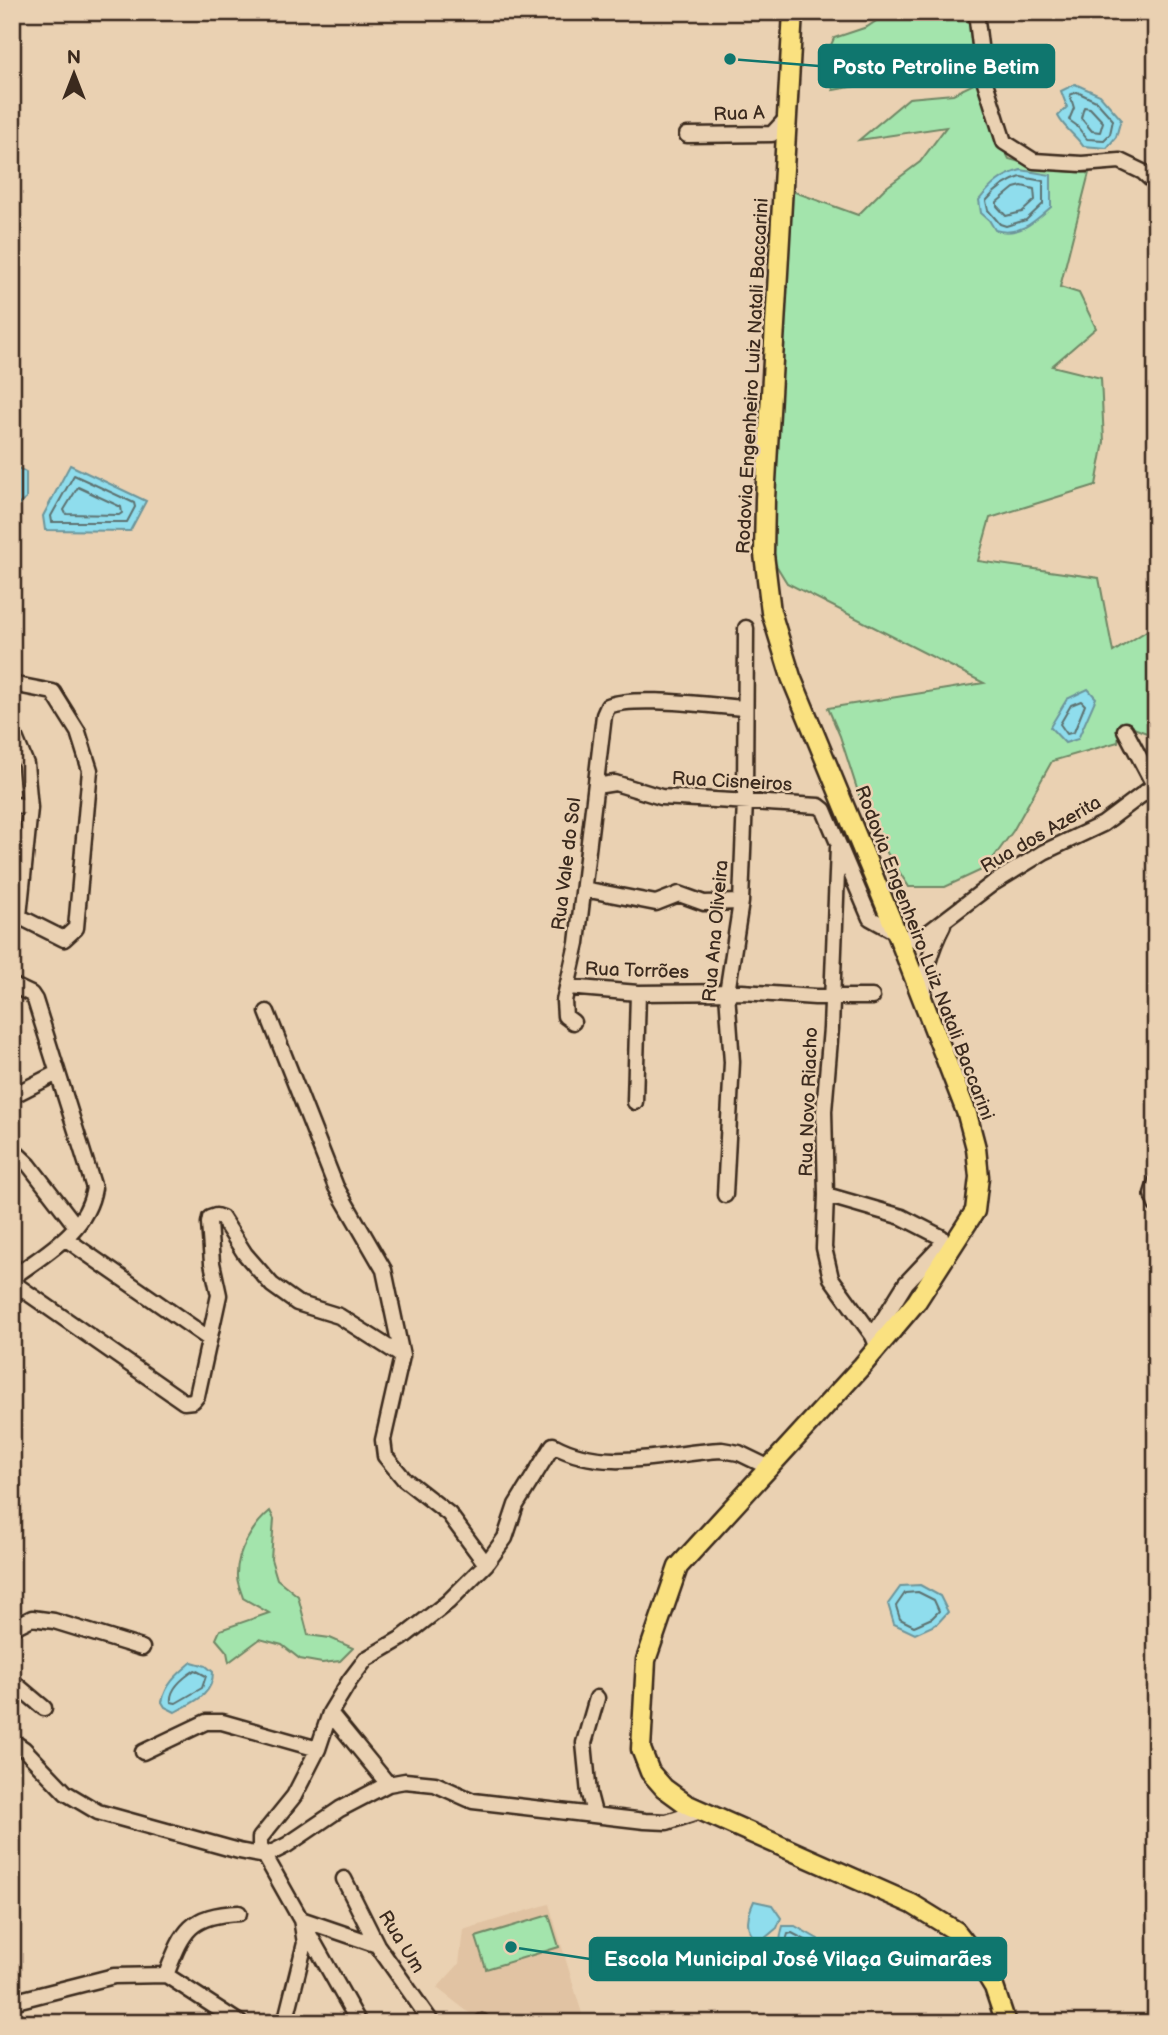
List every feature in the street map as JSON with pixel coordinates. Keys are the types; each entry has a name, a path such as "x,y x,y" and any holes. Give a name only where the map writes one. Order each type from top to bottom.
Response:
{"main road":[{"name":"Rodovia Engenheiro Luiz Natali Baccarini","path":"793,12 765,499 764,554 771,612 791,677 896,931 967,1114 976,1148 979,1177 975,1211 917,1301 875,1342 678,1567 646,1660 641,1749 650,1772 664,1788 686,1804 912,1904 956,1931 994,1987 1006,2023"}],"street":[{"path":"976,12 984,79 1004,142 1034,161 1082,164 1120,161 1143,172 1156,184"},
{"name":"Rua A","path":"687,135 772,134 786,119"},
{"name":"Rua Ana Oliveira","path":"725,1195 732,1062 727,993 741,902 745,800 746,628"},
{"path":"12,684 53,692 78,732 90,770 76,929 64,939 16,915 30,808 26,764 14,736"},
{"name":"Rua Vale do Sol","path":"573,1023 565,1016 564,1000 577,943 604,715 608,706 635,702 745,708"},
{"path":"1125,730 1155,785"},
{"name":"Rua Cisneiros","path":"596,786 615,783 660,797 820,806 838,842"},
{"name":"Rua dos Azerita","path":"896,931 906,938 917,939 992,884 1044,852 1103,824 1155,785"},
{"path":"12,804 30,808"},
{"path":"838,842 870,918 896,931"},
{"name":"Rua Novo Riacho","path":"838,842 824,1111 824,1248 831,1278 875,1342"},
{"path":"584,889 656,903 678,894 704,903 741,902"},
{"path":"924,1004 923,985 931,949 945,920"},
{"path":"12,985 31,994 35,1000 94,1188 91,1206 66,1239 12,1280 184,1402 194,1401 219,1295 212,1263 209,1223 210,1218 216,1216 222,1218 245,1254 272,1285 297,1303 339,1316 402,1356"},
{"name":"Rua Torrões","path":"568,987 638,993 872,997"},
{"path":"635,1102 638,993"},
{"path":"267,1012 336,1187 384,1270 402,1356 383,1440 385,1456 404,1479 449,1514 486,1564"},
{"path":"12,1096 57,1073"},
{"path":"12,1149 29,1165 76,1226"},
{"path":"1156,1182 1152,1194 1156,1206"},
{"path":"826,1195 902,1217 941,1237 940,1247 906,1283 875,1342"},
{"path":"66,1239 208,1338"},
{"path":"359,2023 260,1847 260,1838 294,1796 318,1749 330,1713 342,1691 366,1660 402,1639 448,1602 486,1564 505,1538 516,1505 553,1445 566,1452 608,1462 722,1450 739,1453 768,1467"},
{"path":"12,1628 32,1618 54,1621 142,1648"},
{"path":"12,1681 44,1708"},
{"path":"594,1813 589,1794 584,1743 597,1698"},
{"path":"330,1713 388,1784"},
{"path":"143,1752 206,1722 222,1722 318,1749"},
{"path":"12,1741 24,1749 66,1793 98,1812 265,1856 340,1808 388,1784 405,1781 435,1784 473,1801 667,1822 701,1811"},
{"name":"Rua Um","path":"344,1879 377,1945 432,2023"},
{"path":"166,1975 186,1930 200,1920 239,1913"},
{"path":"301,1919 377,1945"},
{"path":"285,2023 305,1943 301,1919"},
{"path":"12,2002 114,1976 166,1975 240,2023"}],"shaded area":[{"path":"549,1904 583,2017 472,2015 437,1988 459,1964 463,1930"}],"green space":[{"path":"882,12 973,12 995,131 1009,159 1049,170 1089,173 1060,287 1079,293 1096,328 1052,366 1101,378 1104,442 1096,485 990,518 978,561 1099,578 1113,652 1156,625 1156,728 1152,735 1120,723 1118,742 1052,761 1013,831 986,868 945,887 909,887 868,823 840,736 828,708 984,683 787,583 771,557 792,191 858,215 884,189 920,162 946,127 859,140 909,98 953,94 972,85 963,75 889,80 833,90 826,57 834,38 867,27 882,17"},
{"path":"270,1511 274,1519 271,1559 277,1579 298,1596 308,1635 330,1638 353,1648 340,1661 322,1663 300,1659 282,1645 260,1639 229,1662 227,1652 216,1639 220,1630 269,1613 243,1598 238,1584 237,1567 247,1540"},
{"path":"549,1915 559,1947 486,1969 476,1937"}],"water":[{"path":"1075,84 1100,95 1121,119 1116,137 1107,148 1083,146 1058,116 1067,107 1061,91"},
{"path":"1021,170 1051,175 1051,207 1019,230 995,230 981,213 979,200 997,181"},
{"path":"12,465 26,472 26,499 12,509"},
{"path":"70,465 146,501 130,531 45,530 43,516"},
{"path":"1088,689 1096,698 1078,739 1065,743 1050,727 1067,699"},
{"path":"920,1585 940,1596 948,1612 937,1624 915,1634 894,1624 888,1604 901,1586"},
{"path":"192,1662 206,1666 213,1672 210,1687 201,1697 175,1712 165,1707 162,1702 166,1689"},
{"path":"754,1901 772,1905 781,1918 777,1928 765,1938 755,1939 749,1930 749,1916"},
{"path":"783,1926 795,1926 818,1939 819,1953 814,1965 803,1968 785,1955 780,1946"}],"place":[{"name":"Posto Petroline Betim","path":"730,59"},
{"name":"Escola Municipal José Vilaça Guimarães","path":"511,1947"}]}
